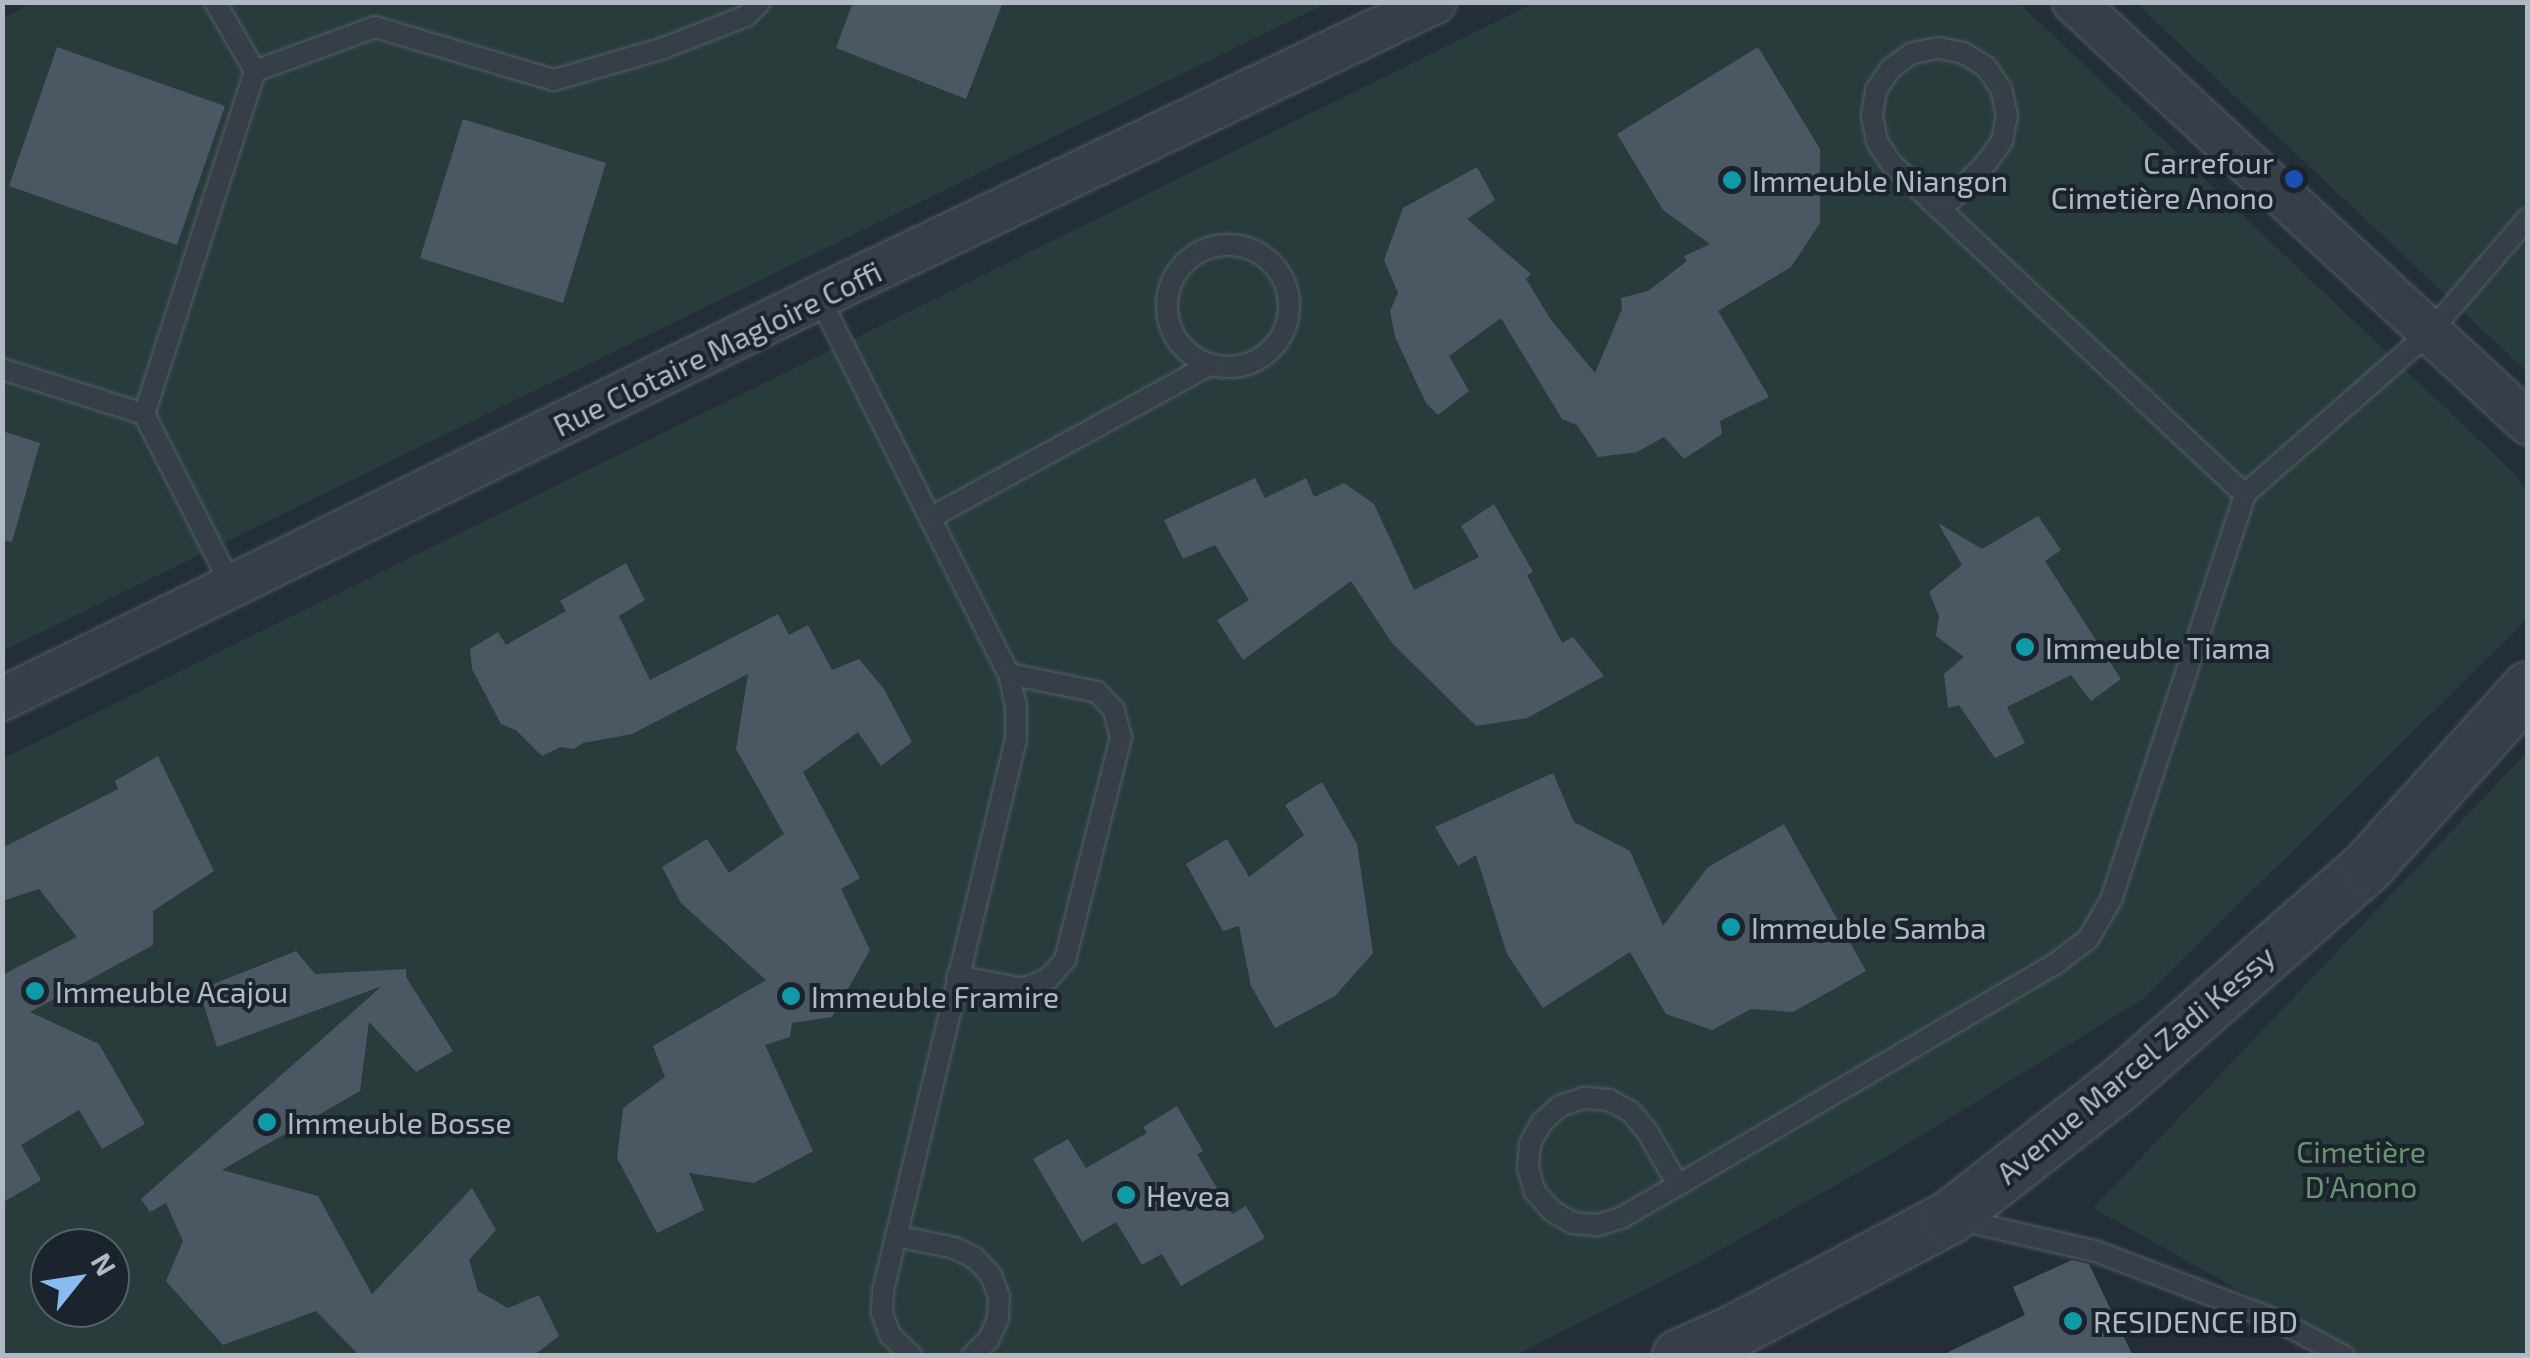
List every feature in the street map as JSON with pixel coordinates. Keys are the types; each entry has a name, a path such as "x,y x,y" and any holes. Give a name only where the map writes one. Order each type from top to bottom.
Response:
{"street":[{"path":"2074,2 2528,423"},
{"name":"Rue Clotaire Magloire Coffi","path":"2,699 819,297 1435,3"},
{"name":"Avenue Marcel Zadi Kessy","path":"1679,1356 1737,1330 1950,1218 2119,1085 2368,866 2528,688"}],"lane":[{"path":"215,2 255,72 144,414 232,587"},
{"path":"255,72 375,27 554,80 664,48 746,16 760,2"},
{"path":"1941,210 1988,162 2002,141 2006,115 2001,89 1986,67 1964,53 1938,48 1912,54 1890,68 1876,90 1872,116 1877,142 1892,164 1941,210 2245,494"},
{"path":"1678,1185 1631,1112 1609,1100 1584,1098 1560,1106 1542,1122 1530,1144 1528,1168 1535,1192 1552,1211 1573,1222 1598,1225 1622,1218 2055,964 2088,939 2111,900 2245,494 2430,332 2528,218"},
{"path":"930,518 1210,364 1234,367 1256,360 1276,345 1287,324 1289,300 1282,277 1267,258 1246,247 1222,244 1199,251 1180,266 1169,288 1167,312 1174,334 1189,353 1210,364"},
{"path":"819,297 1009,674 1016,739 896,1236 882,1314 890,1335 912,1356"},
{"path":"2,369 144,414"},
{"path":"957,976 1023,989 1048,979 1065,960 1122,737 1114,710 1097,692 1009,674"},
{"path":"1950,1218 2095,1251 2278,1321 2344,1356"},
{"path":"896,1236 955,1248 976,1258 991,1275 999,1297 998,1320 988,1340 972,1356"}],"green space":[{"path":"34,2 1327,3 3,651 3,18"},
{"path":"1534,3 2019,3 2511,470 2527,490 2527,619 2143,999 1893,1153 1692,1266 1516,1355 3,1355 2,759"},
{"path":"2136,3 2527,3 2527,372"},
{"name":"Cimetière D'Anono","path":"2527,752 2527,1355 2354,1355 2093,1208"}],"building":[{"path":"853,2 1003,2 966,99 836,48"},
{"path":"57,47 225,106 177,245 9,186"},
{"path":"1758,47 1820,149 1820,223 1791,267 1718,311 1769,397 1720,421 1722,434 1684,459 1664,437 1637,452 1598,457 1577,425 1562,419 1501,318 1449,356 1469,391 1438,415 1426,403 1395,337 1390,311 1398,293 1384,260 1403,208 1477,167 1495,200 1467,219 1531,274 1526,279 1551,320 1595,373 1622,309 1621,298 1648,291 1687,261 1684,256 1710,244 1663,210 1617,134"},
{"path":"463,119 606,163 563,303 420,258"},
{"path":"2,431 40,443 12,542 2,540"},
{"path":"1255,478 1265,498 1306,478 1314,497 1344,483 1374,504 1414,590 1479,557 1461,526 1494,504 1533,572 1527,575 1562,643 1573,637 1604,676 1527,718 1476,726 1392,643 1351,581 1243,660 1217,620 1249,600 1215,545 1183,559 1164,520"},
{"name":"Immeuble Tiama","path":"2038,516 2061,550 2045,561 2121,679 2091,701 2071,675 2007,707 2025,743 1995,758 1959,705 1948,708 1944,674 1964,657 1936,636 1939,616 1929,592 1962,565 1938,523 1982,549"},
{"path":"626,563 645,600 619,616 650,680 778,614 789,635 808,625 832,670 859,659 884,689 912,742 881,766 858,732 803,772 860,878 841,889 870,950 832,1017 792,1023 790,1037 765,1045 813,1151 754,1183 689,1173 704,1210 657,1233 617,1158 623,1108 665,1077 653,1046 766,980 681,903 662,867 707,839 729,873 784,834 736,749 748,674 632,734 583,743 574,749 560,747 542,756 516,730 501,724 472,669 470,649 498,632 506,645 566,611 560,601"},
{"name":"Immeuble Acajou","path":"158,756 214,871 153,911 153,945 30,1012 99,1044 145,1124 102,1149 79,1110 21,1145 41,1180 2,1203 2,975 77,937 39,889 2,901 2,848 118,789 115,781"},
{"path":"1553,773 1574,822 1630,851 1663,926 1708,867 1784,824 1866,971 1793,1012 1751,1009 1712,1030 1666,1014 1630,952 1543,1008 1507,954 1476,855 1458,866 1435,827"},
{"path":"1322,782 1357,844 1373,953 1335,996 1275,1028 1251,986 1239,926 1223,931 1186,864 1227,839 1249,877 1304,835 1285,805"},
{"name":"Immeuble Bosse","path":"296,951 315,974 406,969 406,977 453,1051 416,1072 369,1022 360,1091 222,1170 318,1196 372,1294 472,1188 496,1230 469,1260 478,1291 508,1308 539,1295 559,1336 533,1356 360,1356 316,1311 223,1345 166,1281 183,1241 166,1203 150,1212 141,1199 382,986 217,1047 199,990"},
{"name":"Hevea","path":"1177,1106 1203,1151 1197,1154 1232,1214 1246,1206 1265,1238 1181,1286 1162,1254 1142,1265 1116,1222 1082,1242 1033,1159 1068,1139 1086,1168 1147,1133 1143,1127"},
{"name":"RESIDENCE IBD","path":"2072,1260 2089,1264 2133,1356 1940,1356 2025,1315 2013,1287"}],"place":[{"name":"Carrefour Cimetière Anono","path":"2294,179"},
{"name":"Immeuble Niangon","path":"1732,180"},
{"name":"Immeuble Tiama","path":"2025,647"},
{"name":"Immeuble Samba","path":"1731,927"},
{"name":"Immeuble Acajou","path":"35,991"},
{"name":"Immeuble Framire","path":"791,996"},
{"name":"Immeuble Bosse","path":"267,1122"},
{"name":"Hevea","path":"1126,1195"},
{"name":"RESIDENCE IBD","path":"2073,1321"}]}
